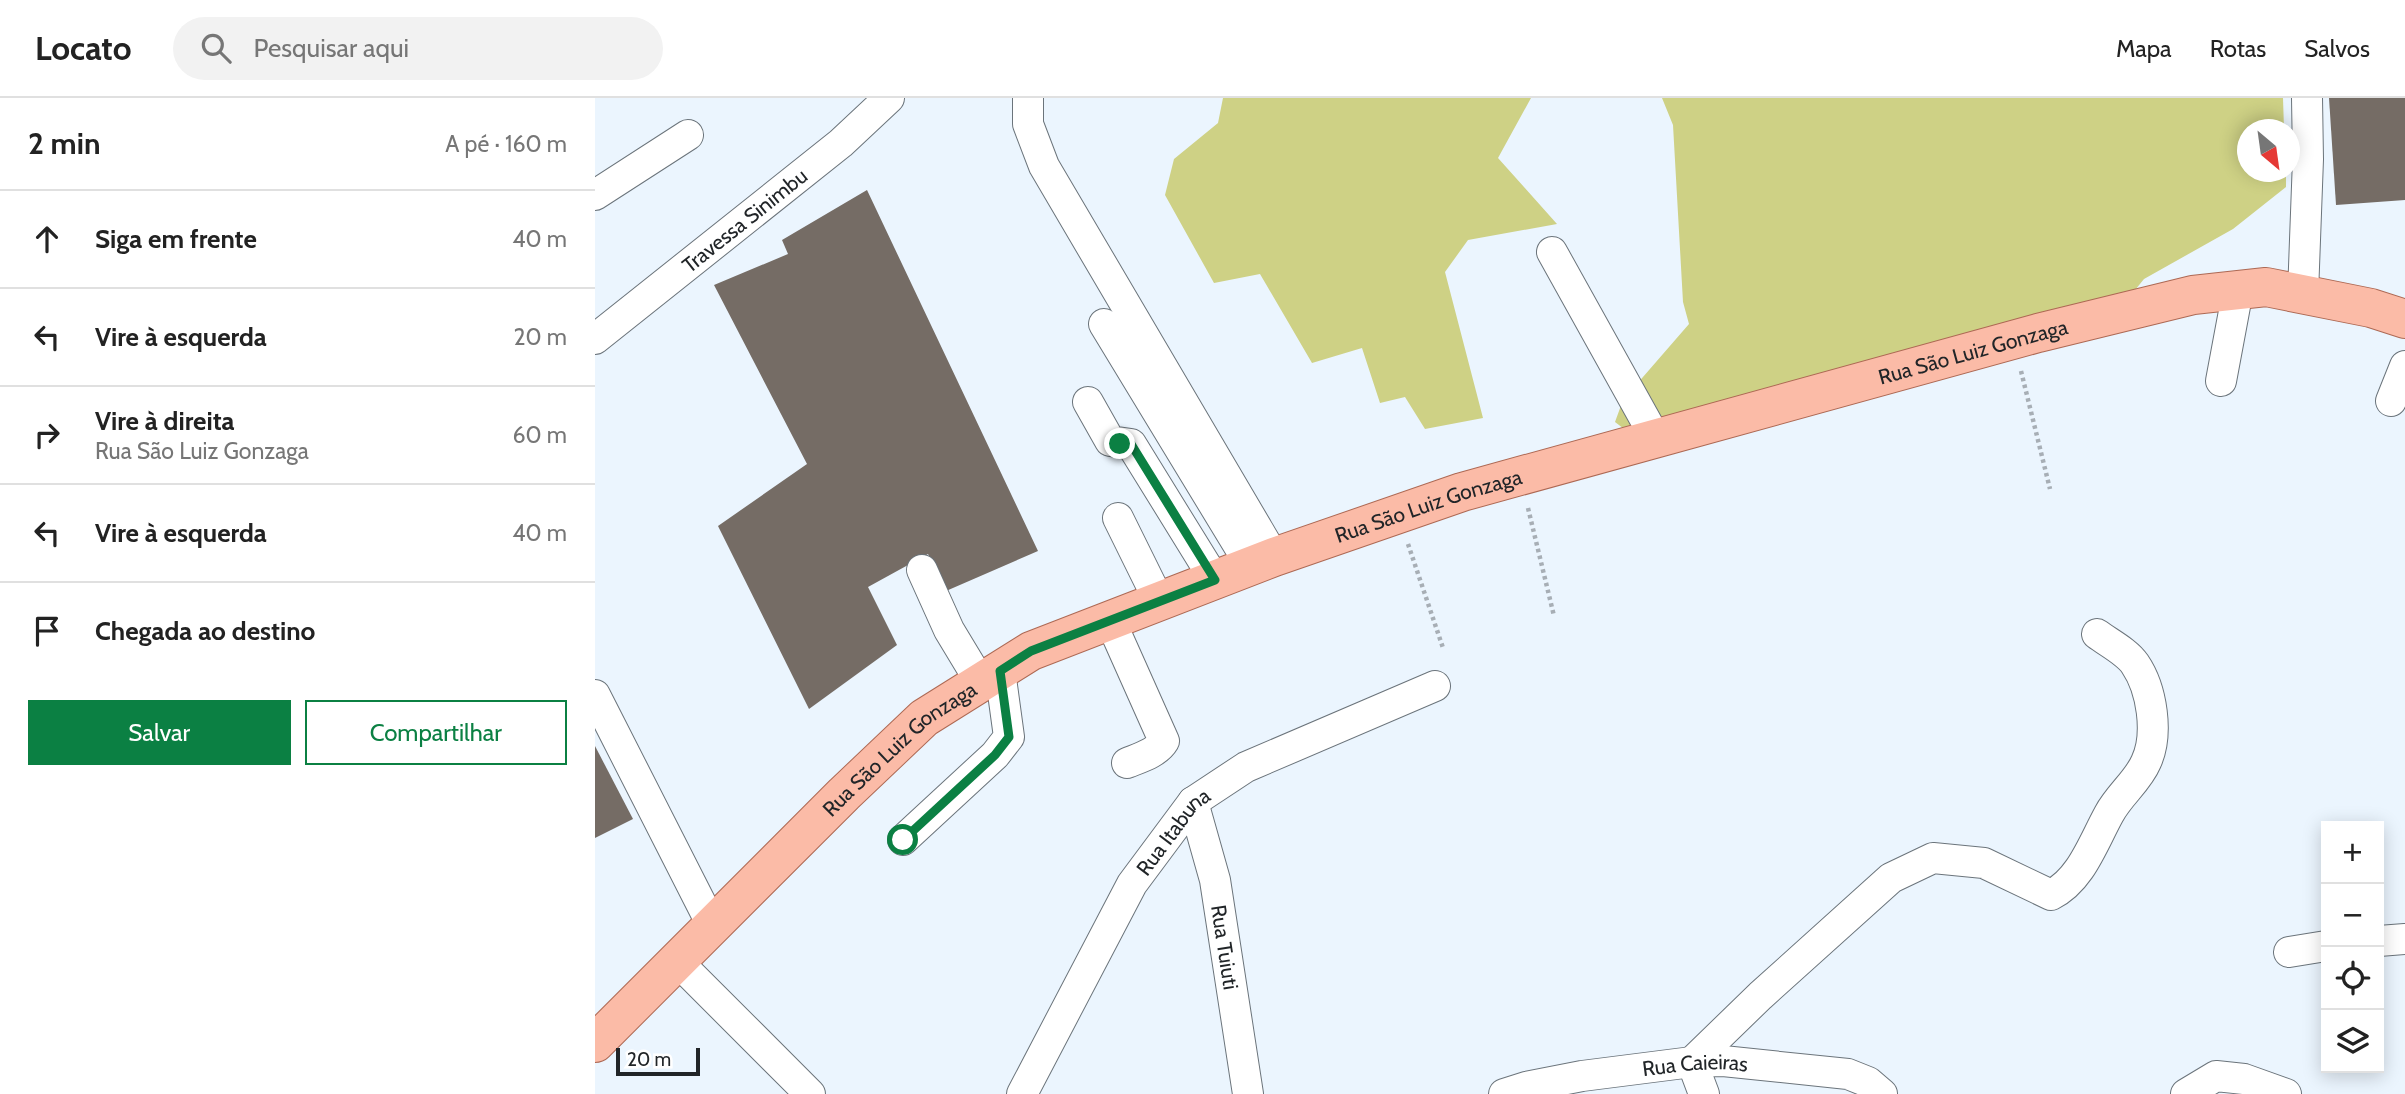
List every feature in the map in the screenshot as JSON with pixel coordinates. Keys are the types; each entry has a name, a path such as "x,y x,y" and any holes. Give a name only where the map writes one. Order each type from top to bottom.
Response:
{"main road":[{"name":"Rua São Luiz Gonzaga","path":"595,1044 844,794 924,718 1031,651 1398,513 1521,476 2014,340 2193,295 2266,287 2371,308 2405,319"}],"street":[{"name":"Travessa Sinimbu","path":"595,339 841,143 889,98"},
{"path":"1028,98 1028,124 1044,166 1263,562"},
{"path":"2303,294 2308,159 2307,98"},
{"path":"595,195 688,135"},
{"path":"1552,252 1655,439"},
{"path":"2221,381 2238,290"},
{"path":"1104,324 1263,562"},
{"path":"2391,401 2405,366"},
{"path":"1088,402 1110,441 1131,444 1215,580"},
{"path":"1118,518 1160,601"},
{"path":"903,840 995,755 1009,737 991,677 949,630 922,570"},
{"path":"1110,620 1164,741 1149,754 1127,763"},
{"path":"1704,1094 1692,1062 1760,996 1891,878 1933,859 1984,863 2051,895 2063,889 2077,874 2114,804 2146,763 2155,724 2145,686 2134,663 2097,634"},
{"name":"Rua Itabuna","path":"1022,1094 1132,884 1193,802 1246,766 1435,686"},
{"path":"595,695 713,927"},
{"name":"Rua Tuiuti","path":"1193,802 1215,880 1248,1094"},
{"path":"2384,941 2405,939"},
{"path":"2289,952 2321,947"},
{"path":"678,962 810,1094"},
{"name":"Rua Caieiras","path":"1504,1094 1582,1076 1692,1062 1723,1061 1848,1074 1868,1082 1882,1094"},
{"path":"2186,1094 2216,1076 2244,1079 2286,1094"}],"path":[{"path":"2014,340 2050,489"},
{"path":"1521,476 1554,616"},
{"path":"1398,513 1443,648"}],"green space":[{"path":"1223,98 1531,98 1498,158 1557,224 1468,240 1445,272 1483,418 1425,429 1405,397 1380,403 1362,348 1312,363 1260,274 1214,283 1165,195 1174,159 1218,123"},
{"path":"1662,98 2283,98 2284,119 2237,119 2237,182 2286,182 2286,187 2233,229 2144,279 2105,327 1636,438 1615,422 1623,400 1689,324 1683,302 1673,125"}],"building":[{"path":"2329,98 2405,98 2405,200 2336,205"},
{"path":"867,190 1038,551 946,591 928,554 868,587 897,645 809,709 718,526 807,464 714,285 788,254 782,240"},
{"path":"595,746 633,819 595,838"}],"route":[{"path":"903,840 995,755 1009,737 1000,671 1031,651 1215,580 1131,444 1120,444"}]}
